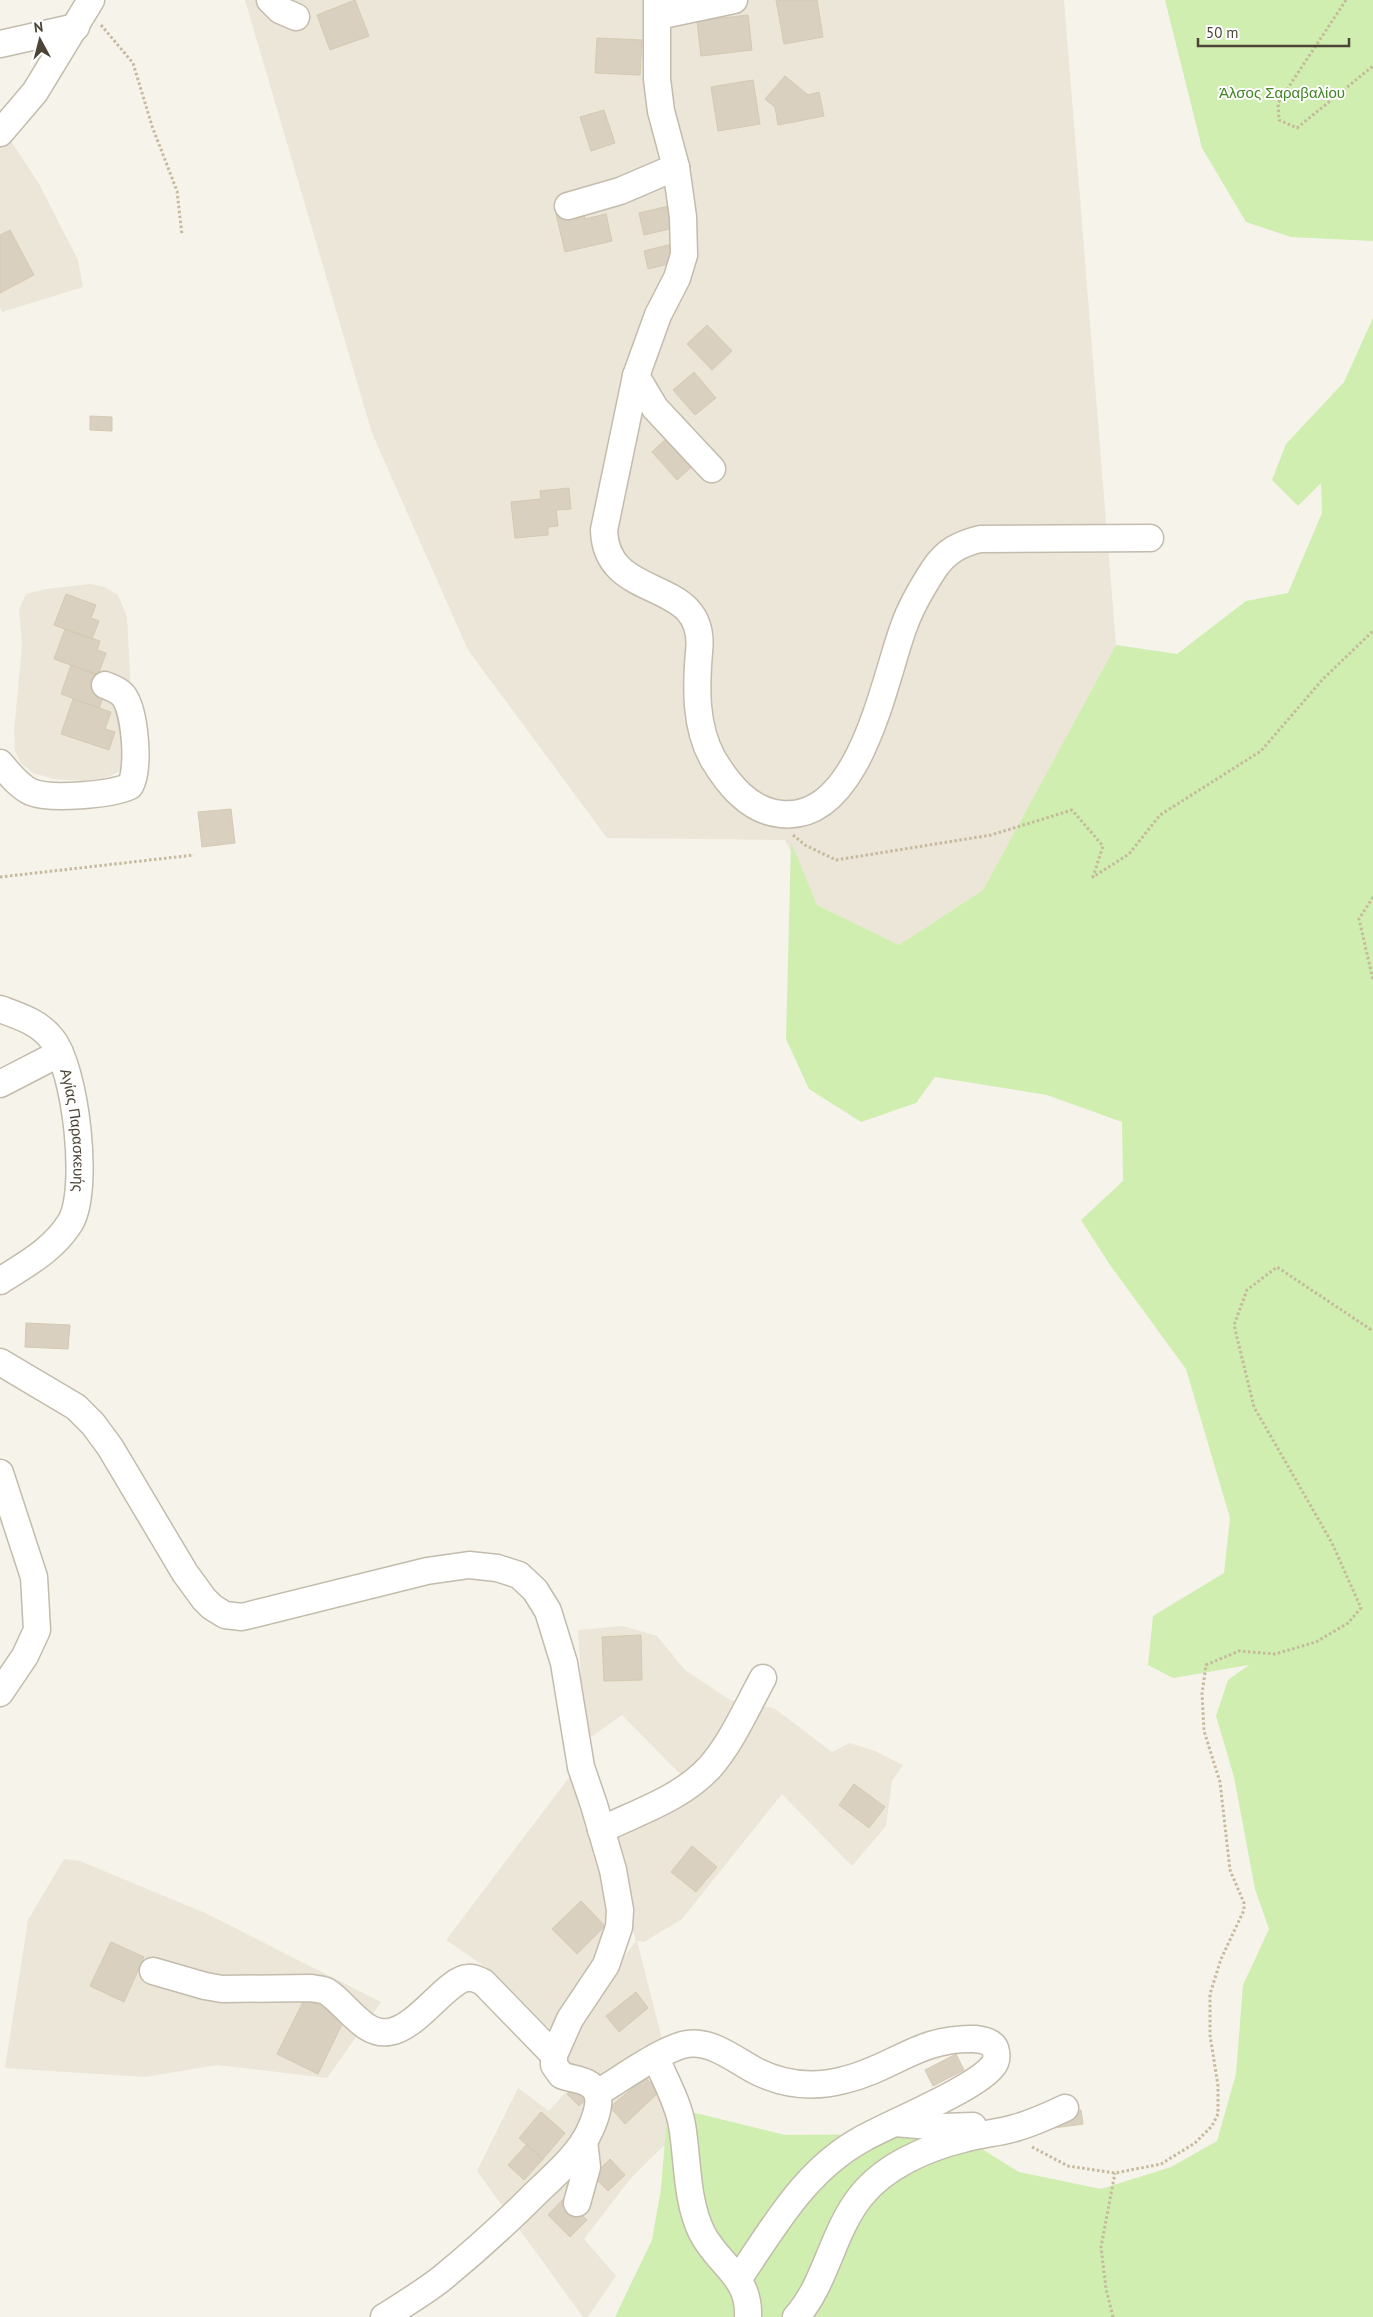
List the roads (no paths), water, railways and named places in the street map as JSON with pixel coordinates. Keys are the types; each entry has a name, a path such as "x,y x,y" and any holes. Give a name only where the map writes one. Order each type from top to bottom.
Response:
{"street":[{"path":"270,0 280,10 296,17"},
{"path":"734,0 658,8 657,79 661,111 676,167 683,217 684,255 677,278 658,315 636,376 604,530 604,544 611,561 626,575 675,600 690,611 698,622 700,642 696,684 699,718 708,751 724,778 744,799 762,809 784,815 807,811 832,795 845,780 867,738 904,624 935,568 950,550 963,543 980,539 1150,538"},
{"path":"0,44 83,9"},
{"path":"0,133 35,92 83,9"},
{"path":"568,206 620,190 676,167"},
{"path":"636,376 655,408 712,469"},
{"path":"0,763 20,785 31,792 46,795 106,794 130,786 136,771 130,711 122,694 105,685"},
{"name":"Αγίας Παρασκευής","path":"0,1009 42,1027 54,1040 68,1078 77,1131 80,1185 78,1204 70,1222 48,1250 4,1272"},
{"path":"0,1084 60,1054"},
{"path":"0,1362 76,1406 93,1424 110,1447 185,1573 212,1607 225,1615 242,1616 427,1571 461,1567 497,1568 519,1575 535,1590 548,1611 564,1664 581,1768 618,1891 619,1927 606,1965 570,2019 554,2055 554,2065 561,2075 589,2084 597,2093"},
{"path":"0,1473 34,1577 37,1630 25,1656 0,1693"},
{"path":"601,1830 663,1801 698,1778 720,1754 763,1678"},
{"path":"153,1971 222,1989 303,1988 324,1990 367,2026 378,2032 388,2033 400,2030 411,2022 459,1980 474,1979 482,1982 554,2055"},
{"path":"597,2093 656,2058 686,2044 698,2043 711,2046 758,2072 786,2082 826,2085 850,2079 929,2044 945,2040 981,2040 996,2048 997,2056 991,2068 968,2085 894,2123 832,2158 802,2186 739,2278"},
{"path":"656,2058 673,2097 682,2125 686,2165 695,2212 702,2233 739,2278 746,2290 748,2317"},
{"path":"384,2317 440,2280 494,2234 554,2176 584,2141 592,2124 597,2093"},
{"path":"796,2317 813,2290 846,2217 862,2194 883,2175 911,2158 940,2145 1019,2136 1065,2108"},
{"path":"894,2123 1019,2136"},
{"path":"577,2203 587,2167 584,2141"}],"park label":[{"name":"Άλσος Σαραβαλίου","path":"1282,92"}]}
